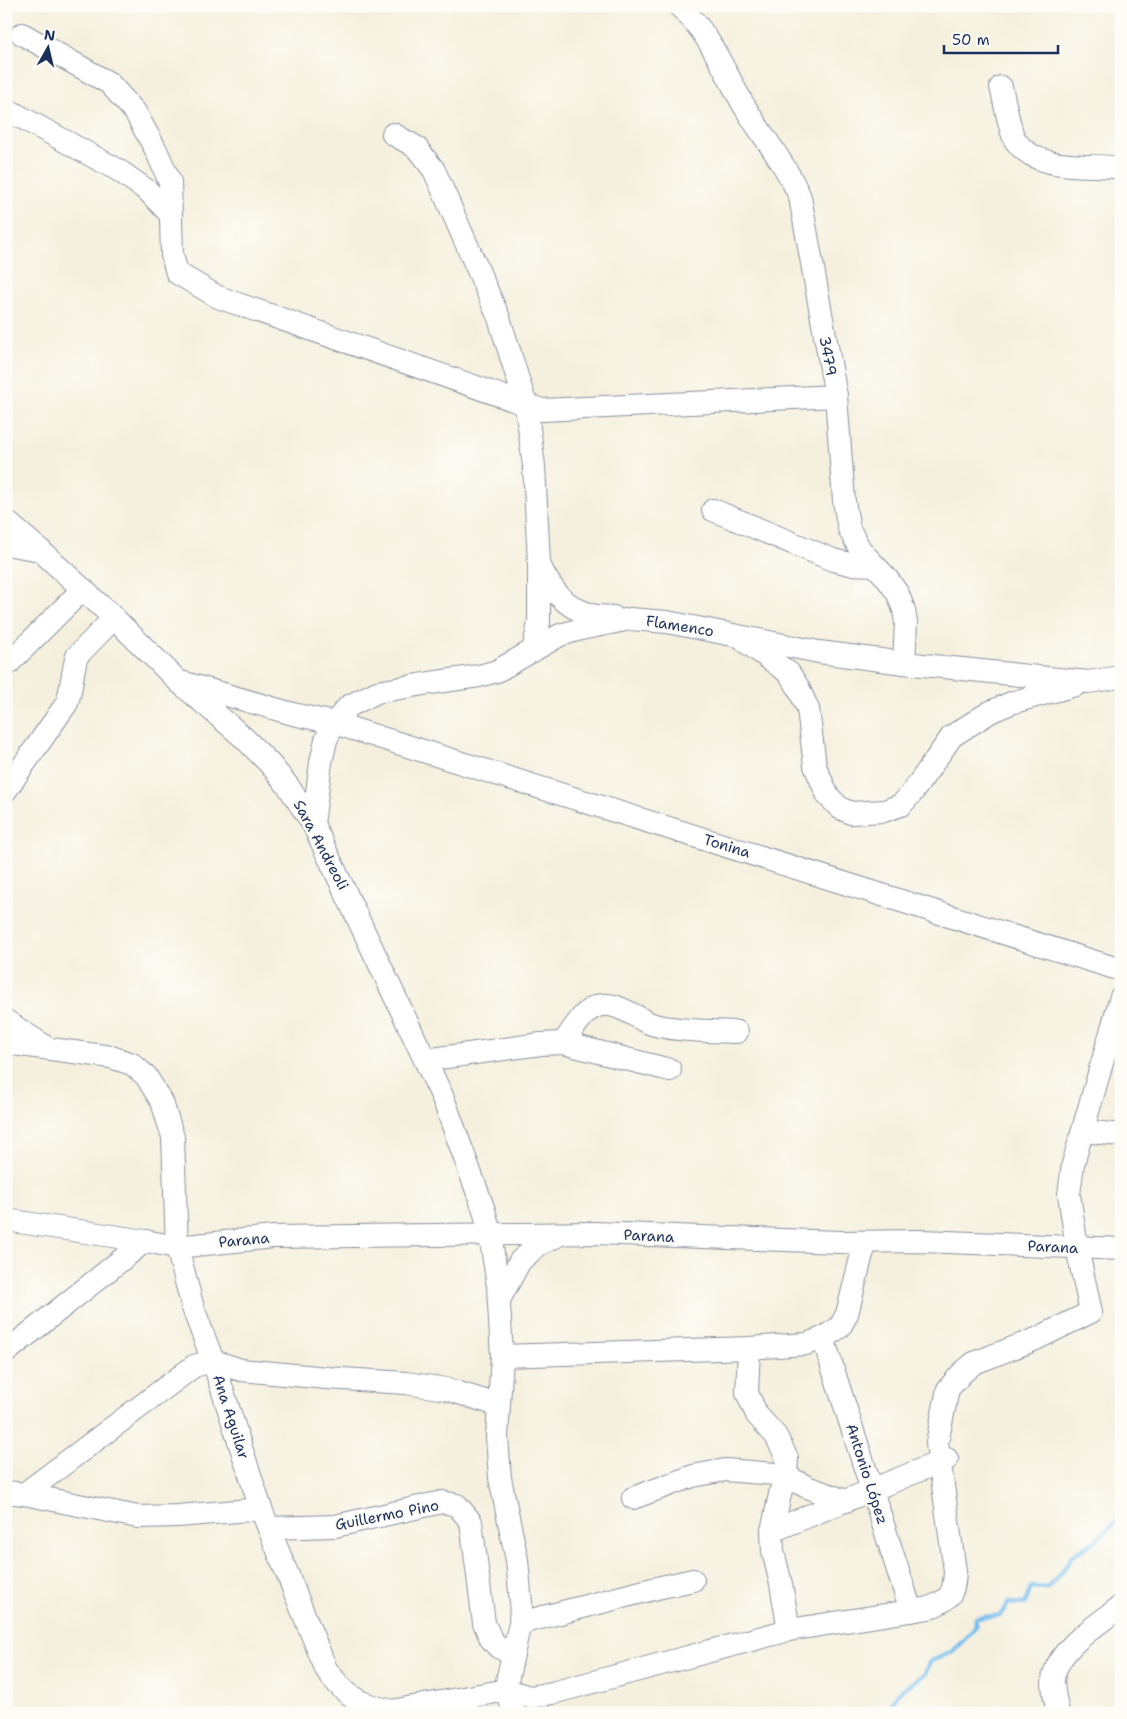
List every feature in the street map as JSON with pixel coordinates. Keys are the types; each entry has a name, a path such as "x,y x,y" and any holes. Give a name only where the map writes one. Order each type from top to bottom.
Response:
{"street":[{"name":"3479","path":"679,6 700,30 717,55 746,109 792,177 800,196 836,396 844,501 849,529 861,551 898,594 904,610 906,623 904,663"},
{"name":"3479","path":"701,6 717,55"},
{"path":"22,34 109,82 135,112 156,150 170,182 172,255 177,273 218,297 542,410 836,396"},
{"path":"1001,87 1014,139 1035,157 1057,164 1121,168"},
{"path":"6,109 118,170 148,191 171,216"},
{"path":"393,134 416,147 434,170 500,318 526,405 534,466 538,563 539,623 533,650"},
{"path":"713,510 833,560 850,564 874,565"},
{"name":"Sara Andreoli","path":"6,521 83,589 179,682 244,738 269,763 288,786 313,824 443,1098 484,1210 490,1234 498,1286 502,1356 497,1437 500,1478 517,1560 521,1603 520,1623 507,1681 507,1690"},
{"path":"6,544 41,551"},
{"path":"538,563 548,584 565,603 590,615 630,619"},
{"path":"8,665 83,589"},
{"path":"6,790 67,703 77,656 114,618"},
{"name":"Flamenco","path":"313,824 320,762 326,740 334,723 349,706 377,692 479,676 497,671 560,635 630,619 667,622 819,652 904,663 1088,682 1121,677"},
{"path":"737,635 789,673 798,687 808,708 815,766 828,796 840,808 851,813 884,811 901,805 912,793 952,736 990,712 1011,704 1088,682"},
{"name":"Tonina","path":"179,682 293,714 334,723 1121,970"},
{"path":"389,1712 507,1690 530,1697 552,1693 789,1630 929,1608 943,1602 954,1588 955,1571 944,1461 937,1443 948,1389 974,1363 1036,1338 1091,1312 1077,1248 1069,1194 1073,1164 1121,997"},
{"path":"563,1043 593,1007 607,1004 651,1024 676,1028 737,1032"},
{"path":"6,1021 48,1048"},
{"path":"6,1043 48,1048"},
{"path":"425,1060 541,1044 563,1043 670,1070"},
{"name":"Ana Aguilar","path":"48,1048 111,1057 132,1064 146,1076 162,1102 173,1137 177,1247 193,1308 213,1361 265,1518 326,1669 337,1684 350,1695 364,1703 389,1712"},
{"path":"1083,1131 1121,1135"},
{"name":"Parana","path":"6,1220 177,1247 273,1237 561,1234 867,1242 922,1241 1121,1249"},
{"path":"499,1300 520,1261 538,1245 561,1234"},
{"path":"6,1352 145,1241"},
{"path":"502,1356 749,1348 806,1344 823,1338 840,1327 847,1314 862,1254 867,1242"},
{"name":"Antonio López","path":"823,1338 911,1611"},
{"path":"749,1348 746,1393 757,1415 776,1436 787,1458 786,1476 772,1531 773,1551 789,1630"},
{"path":"15,1493 194,1366 213,1361 242,1370 406,1383 446,1389 498,1406"},
{"path":"772,1531 944,1461"},
{"path":"633,1498 693,1476 725,1470 786,1476 807,1487 846,1501"},
{"name":"Guillermo Pino","path":"15,1493 138,1517 265,1518 335,1526 442,1502 457,1506 471,1522 484,1623 491,1639 498,1647 513,1654"},
{"path":"520,1623 693,1580"},
{"path":"1058,1713 1054,1694 1054,1676 1061,1658 1076,1642 1121,1606"},
{"path":"494,1713 507,1690"},
{"path":"507,1690 514,1713"}],"waterway":[{"path":"864,1713 890,1707 899,1692 924,1675 931,1661 952,1652 975,1628 976,1618 1000,1615 1009,1603 1025,1604 1031,1587 1047,1588 1061,1574 1072,1556 1096,1540 1121,1517"}]}
